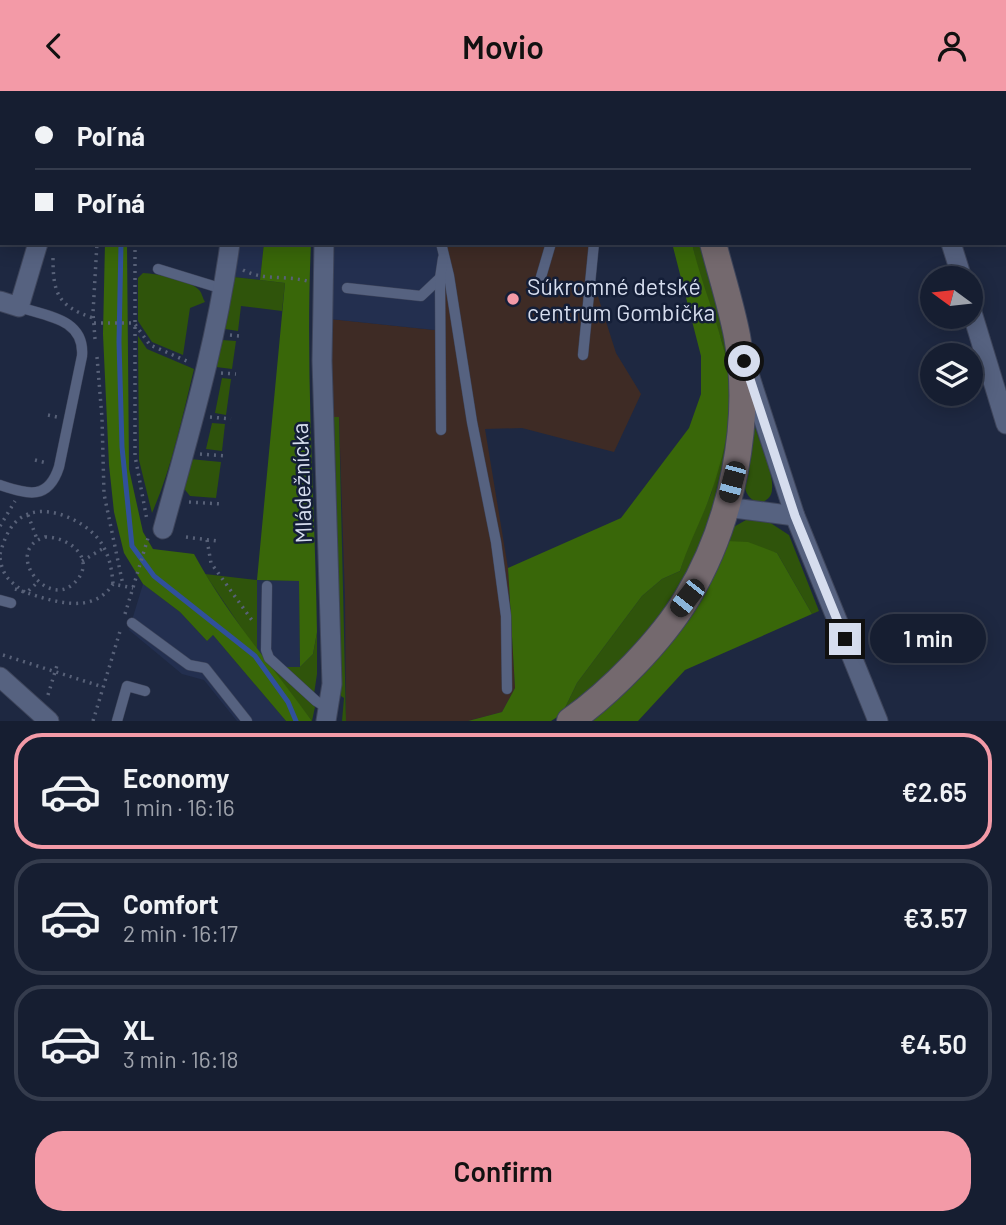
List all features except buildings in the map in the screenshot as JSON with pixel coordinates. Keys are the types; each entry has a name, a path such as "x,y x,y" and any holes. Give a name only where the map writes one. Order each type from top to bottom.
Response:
{"street":[{"name":"Mládežnícka","path":"324,245 322,361 332,635 328,715"},
{"path":"714,245 737,337 795,516 878,721"},
{"path":"952,245 958,266"},
{"path":"9,304 46,248"},
{"path":"163,529 184,452 215,371 229,252"},
{"path":"977,329 1006,424"},
{"path":"570,721 622,677 653,642 687,598 710,550 726,507 740,445 741,386 737,337"},
{"path":"726,507 795,516"},
{"path":"0,677 49,721"}],"lane":[{"path":"541,277 550,245"},
{"path":"583,355 594,245"},
{"path":"442,249 501,579 506,616 507,689"},
{"path":"158,269 223,289"},
{"path":"346,289 421,296 445,277"},
{"path":"441,430 445,277"},
{"path":"0,485 32,493 54,481 83,345 80,335 66,323 9,304"},
{"path":"267,586 266,650 274,664 328,715"},
{"path":"0,600 11,603"},
{"path":"132,623 190,665 205,668 247,721"},
{"path":"117,721 127,686 145,691"}],"path":[{"path":"95,339 97,245"},
{"path":"93,721 149,531 135,456 131,323 135,245"},
{"path":"46,248 53,283 60,299 74,311 100,323 131,323"},
{"path":"229,252 246,272 261,277 299,279 312,283"},
{"path":"131,323 149,345 215,371 236,374"},
{"path":"230,335 240,336"},
{"path":"96,352 102,418 104,494 123,585"},
{"path":"184,452 226,456"},
{"path":"10,528 1,525 21,492"},
{"path":"180,501 221,504"},
{"path":"13,589 26,593 56,601 90,603 108,592 113,583 104,548 92,532 70,519 45,512 21,517 10,528 0,556 2,571 26,593"},
{"path":"28,514 37,539"},
{"path":"56,537 68,541 80,554 82,569 73,584 59,589 38,582 31,575 28,557 31,546 37,539 56,537"},
{"path":"186,537 217,541"},
{"path":"207,540 211,563 266,639"},
{"path":"82,562 104,548"},
{"path":"26,593 38,582"},
{"path":"113,583 133,588"},
{"path":"56,601 59,589"},
{"path":"3,655 103,687"},
{"path":"48,695 58,662"}],"shaded area":[{"path":"237,245 264,245 260,280 234,277"},
{"path":"335,245 437,245 435,330 330,319"},
{"path":"437,245 597,245 595,287 616,353 641,394 614,452 522,428 485,429 508,568 515,688 502,712 468,721 346,721 339,417 334,417 330,319 435,330"},
{"path":"257,580 299,581 300,667 270,668 257,651"},
{"path":"143,584 180,612 207,641 213,635 286,721 237,721 204,680 182,674 129,630"}],"green space":[{"path":"105,245 127,245 129,469 143,532 153,549 194,554 235,619 312,721 286,721 213,635 207,641 180,612 143,584 124,553 114,512 109,465 103,334"},
{"path":"264,245 311,245 310,389 317,632 313,654 300,667 299,581 257,580 285,283 260,280"},
{"path":"673,245 692,245 724,351 731,395 729,426 716,478 680,571 662,579 642,596 577,683 562,714 551,721 468,721 502,712 515,688 508,568 621,518 689,428 701,394 701,356"},
{"path":"692,245 702,245 726,341 729,383 722,342 698,271"},
{"path":"143,273 182,280 201,292 205,302 190,308 183,355 152,342 138,321 138,278"},
{"path":"234,277 285,283 282,311 241,306 238,331 225,329"},
{"path":"138,336 147,349 194,369 171,460 152,513 139,460"},
{"path":"222,340 236,341 232,369 216,367"},
{"path":"222,378 231,379 226,415 215,413"},
{"path":"730,416 725,464 715,511 689,570 653,623 632,647 562,714 577,683 642,596 662,579 680,571 711,494"},
{"path":"334,417 339,417 346,721 342,721 344,698 341,696"},
{"path":"212,423 225,424 222,451 206,449"},
{"path":"752,426 755,427 772,483 768,499 762,503 752,499 744,483 745,459"},
{"path":"190,459 221,462 216,498 190,496 182,486"},
{"path":"746,520 769,522 789,535 819,611 812,614 777,553 726,541 730,529"},
{"path":"726,541 748,542 777,553 812,614 685,670 638,721 588,721"},
{"path":"205,574 257,580 257,651"},
{"path":"317,632 314,694 286,667 300,667 313,654"},
{"path":"270,668 315,707 312,721"}],"waterway":[{"path":"121,245 119,342 122,447 132,546 154,576 255,656 288,702 296,721"}],"place":[{"name":"Súkromné detské centrum Gombička","path":"513,299"}],"route":[{"path":"744,361 795,516 845,639"}]}
